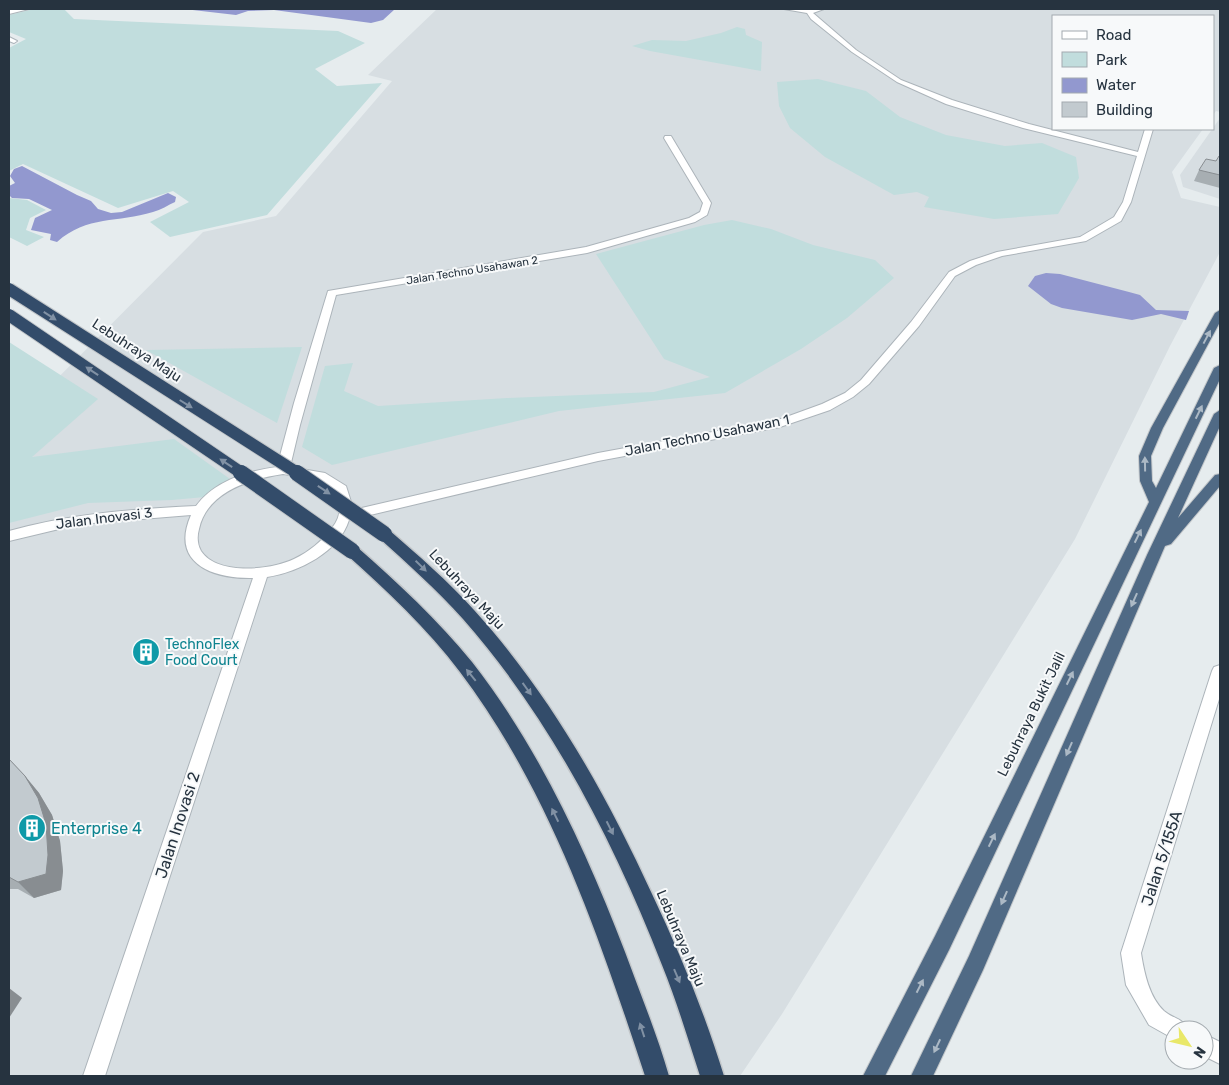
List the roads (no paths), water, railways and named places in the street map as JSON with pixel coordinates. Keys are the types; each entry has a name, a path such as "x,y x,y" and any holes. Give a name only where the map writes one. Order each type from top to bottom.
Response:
{"highway":[{"name":"Lebuhraya Maju","path":"9,289 322,489 402,549 465,612 507,662 553,725 595,798 636,881 680,982 712,1076"},
{"path":"1155,501 1146,481 1145,456 1157,428 1220,312"},
{"path":"9,315 288,505 352,551 385,580 437,633 479,685 518,746 560,824 605,924 633,1001 657,1076"},
{"name":"Lebuhraya Bukit Jalil","path":"874,1076 942,943 1220,368"},
{"path":"922,1076 976,963 1154,555 1220,414"},
{"path":"1154,555 1220,478"}],"street":[{"path":"9,12 26,9"},
{"path":"787,9 809,12 821,9"},
{"path":"809,12 813,18 854,51 899,81 950,102 1026,126 1142,155"},
{"name":"Jalan Techno Usahawan 1","path":"346,516 598,457 780,423 826,407 849,395 864,382 915,324 952,274 973,263 1000,254 1083,238 1118,219 1127,202 1149,130"},
{"name":"Jalan Techno Usahawan 2","path":"282,470 289,438 318,346 332,293 587,250 692,220 704,212 707,203 668,138"},
{"path":"282,470 301,470 318,474 332,481 342,491 347,503 346,516 339,532 326,546 308,559 285,569 260,574 228,572 203,561 195,552 191,542 191,532 200,510 210,499 236,482 251,476 282,470"},
{"name":"Jalan Inovasi 3","path":"9,536 38,527 104,515 200,510"},
{"name":"Jalan Inovasi 2","path":"94,1076 260,574"},
{"name":"Jalan 5/155A","path":"1164,1023 1156,1018 1136,985 1131,953 1220,671"}],"water":[{"path":"184,9 395,9 383,20 371,23 274,10 248,11 236,15"},
{"path":"22,166 91,201 98,209 111,213 122,212 168,193 176,197 175,202 153,212 80,227 68,233 57,242 50,240 51,234 31,230 35,218 52,210 29,199 12,198 9,195 9,186 15,183 10,176 14,169"},
{"path":"1046,273 1060,274 1140,295 1156,310 1189,311 1186,320 1161,314 1132,320 1062,308 1051,304 1028,286 1035,276"}],"place":[{"name":"TechnoFlex Food Court","path":"146,652"},
{"name":"Enterprise 4","path":"32,828"}]}
